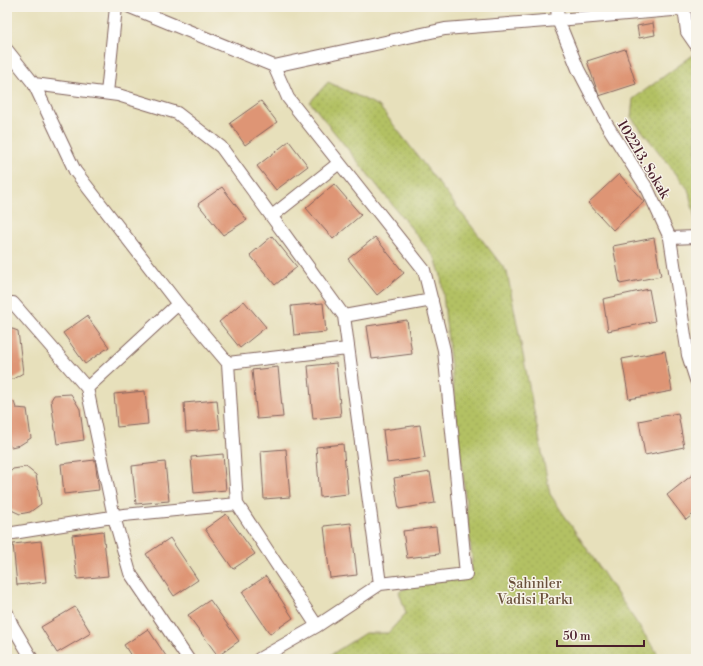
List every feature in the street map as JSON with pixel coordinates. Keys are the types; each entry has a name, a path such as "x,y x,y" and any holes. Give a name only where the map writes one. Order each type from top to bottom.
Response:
{"street":[{"path":"107,93 116,7"},
{"path":"130,7 274,66 445,29 684,8 687,32 696,45"},
{"name":"102213. Sokak","path":"557,7 558,20 578,69 607,125 648,190 670,238 688,355 696,380"},
{"path":"7,50 34,84 75,171 178,304 228,363 238,504 317,626"},
{"path":"259,659 317,626 380,584 466,574 444,350 424,270 288,98 274,66"},
{"path":"34,84 118,95 177,113 222,147 344,316 347,348 380,584"},
{"path":"272,216 340,163"},
{"path":"670,238 696,237"},
{"path":"344,316 432,300"},
{"path":"7,304 14,303 88,388 114,517 130,573 188,659"},
{"path":"88,388 178,304"},
{"path":"228,363 347,348"},
{"path":"7,534 114,517 238,504"},
{"path":"7,613 12,625 32,659"}],"green space":[{"path":"693,55 696,58 696,222 688,189 631,117 633,99"},
{"name":"Şahinler Vadisi Parkı","path":"328,82 379,106 507,272 550,494 661,659 324,659 365,633 388,633 406,613 399,592 412,584 470,576 472,559 441,276 435,258 310,102"}],"building":[{"path":"653,23 655,35 639,38 637,26"},
{"path":"625,49 636,84 599,96 587,61"},
{"path":"261,101 277,122 245,145 230,123"},
{"path":"289,141 308,166 276,190 257,166"},
{"path":"619,174 644,202 613,230 588,203"},
{"path":"334,184 361,215 333,239 306,208"},
{"path":"222,187 247,220 223,235 198,204"},
{"path":"272,236 297,267 275,285 250,255"},
{"path":"375,237 404,273 377,295 348,259"},
{"path":"654,238 661,276 620,284 613,246"},
{"path":"649,289 655,321 608,331 603,299"},
{"path":"244,301 266,327 240,348 219,322"},
{"path":"323,303 326,332 294,335 291,306"},
{"path":"87,316 109,347 85,364 63,333"},
{"path":"407,320 412,354 372,359 367,326"},
{"path":"7,327 18,331 23,373 13,379 7,380"},
{"path":"665,351 672,391 629,399 622,359"},
{"path":"336,363 341,416 313,419 308,366"},
{"path":"278,367 283,417 257,419 252,370"},
{"path":"145,391 148,424 117,427 114,394"},
{"path":"71,394 80,409 84,440 57,444 51,400 54,395"},
{"path":"217,400 220,429 186,432 184,403"},
{"path":"14,402 16,408 27,409 31,438 20,445 11,447 7,444 7,403"},
{"path":"678,413 684,447 645,455 639,421"},
{"path":"420,425 425,458 387,463 383,430"},
{"path":"343,444 348,494 320,497 316,447"},
{"path":"286,449 290,497 264,499 261,451"},
{"path":"223,454 226,490 194,493 191,457"},
{"path":"95,460 99,490 64,494 61,464"},
{"path":"165,462 169,501 136,504 132,466"},
{"path":"26,467 36,475 41,504 30,512 20,514 7,508 7,475 13,469"},
{"path":"430,472 435,503 399,509 394,478"},
{"path":"696,472 696,512 686,520 667,495"},
{"path":"226,514 255,554 233,569 205,529"},
{"path":"351,523 357,575 330,578 324,526"},
{"path":"436,527 439,554 407,558 403,531"},
{"path":"103,531 108,576 77,579 72,535"},
{"path":"170,538 198,580 174,596 146,554"},
{"path":"41,541 46,582 17,585 13,544"},
{"path":"266,576 293,618 270,634 242,592"},
{"path":"210,600 239,641 218,656 188,615"},
{"path":"75,607 91,633 57,653 41,627"},
{"path":"148,629 168,659 133,659 124,645"}]}
